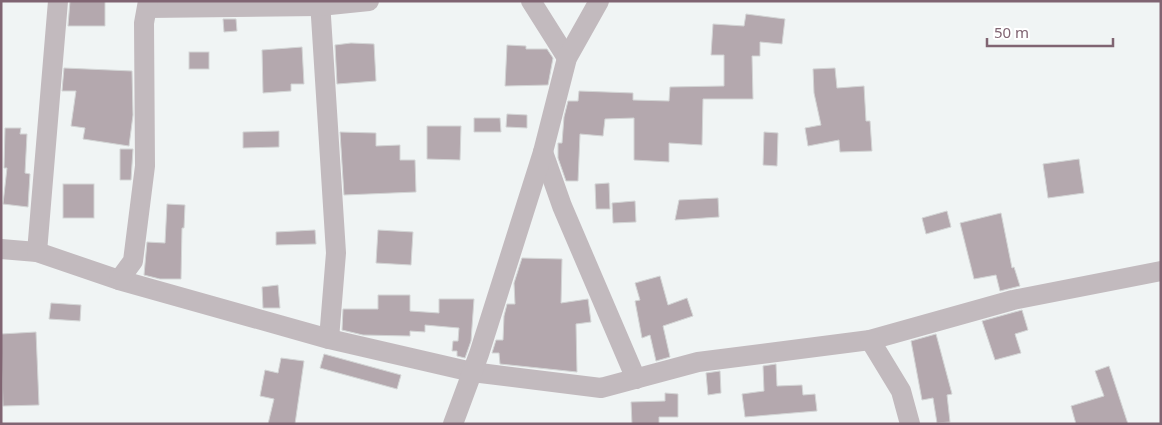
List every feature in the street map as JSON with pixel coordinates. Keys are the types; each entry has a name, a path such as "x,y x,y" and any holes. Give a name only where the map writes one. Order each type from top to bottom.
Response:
{"street":[{"path":"37,252 58,1"},
{"path":"119,280 133,261 145,166 144,24 148,5 320,4 369,1"},
{"path":"531,1 567,58"},
{"path":"453,424 472,372 544,152 567,58 599,1"},
{"path":"320,4 336,253 329,339"},
{"path":"544,152 562,206 636,379"},
{"path":"1,249 37,252 119,280 329,339 472,372 601,388 698,362 870,340 1013,300 1161,270"},
{"path":"870,340 901,391 910,424"}],"building":[{"path":"70,1 105,1 105,26 68,26"},
{"path":"746,14 785,19 782,44 760,42 760,56 752,56 753,99 703,99 702,145 669,143 669,162 634,160 634,118 605,119 603,136 580,134 578,181 566,181 558,158 558,143 562,143 564,117 568,101 578,101 579,91 633,93 633,100 669,101 670,87 724,86 724,55 711,55 713,24 744,26"},
{"path":"223,19 236,19 237,31 224,32"},
{"path":"351,43 374,44 376,81 337,84 335,45"},
{"path":"507,45 526,46 526,49 547,49 553,58 548,85 505,86"},
{"path":"302,47 304,84 291,84 291,91 263,93 262,50"},
{"path":"189,52 209,52 209,69 189,69"},
{"path":"64,68 132,71 133,115 129,146 83,139 85,128 71,126 76,91 62,91"},
{"path":"835,68 837,88 864,86 866,121 870,121 872,151 840,152 839,140 808,146 805,128 821,125 814,93 813,69"},
{"path":"507,114 527,115 527,128 506,127"},
{"path":"474,118 500,118 501,132 474,132"},
{"path":"427,126 461,126 460,160 427,159"},
{"path":"5,128 21,128 20,134 27,134 25,173 30,174 28,207 3,204 7,168 4,168"},
{"path":"279,131 279,147 243,148 243,132"},
{"path":"340,132 376,133 376,146 400,145 400,160 415,160 416,192 344,195"},
{"path":"764,132 778,133 777,166 763,165"},
{"path":"120,149 133,149 131,180 120,180"},
{"path":"1079,159 1084,193 1048,198 1043,164"},
{"path":"609,183 610,209 596,209 595,184"},
{"path":"63,184 94,184 94,218 63,218"},
{"path":"718,198 719,217 675,220 679,200"},
{"path":"635,201 636,222 613,223 612,203"},
{"path":"167,204 185,205 184,228 182,228 181,279 160,279 144,275 147,242 165,243"},
{"path":"947,211 951,227 926,234 922,218"},
{"path":"1001,213 1012,268 1014,267 1020,286 1000,291 996,275 974,279 960,223"},
{"path":"315,230 316,244 276,245 276,232"},
{"path":"378,230 413,232 411,265 376,263"},
{"path":"522,258 562,259 561,303 588,299 591,322 576,324 577,372 500,364 499,353 492,353 496,340 503,340 504,316 507,304 515,304 514,283"},
{"path":"660,276 668,305 687,298 693,316 663,326 670,357 656,361 650,335 642,338 635,301 640,300 635,283"},
{"path":"278,285 280,308 263,308 262,287"},
{"path":"378,295 410,295 410,311 439,313 439,299 474,299 471,341 465,358 457,356 457,351 452,351 453,341 458,341 459,328 425,325 425,332 410,331 410,336 363,335 342,330 343,309 378,309"},
{"path":"51,303 81,305 80,321 49,319"},
{"path":"1022,310 1028,330 1015,334 1021,353 995,360 982,321"},
{"path":"36,332 39,405 3,406 1,334"},
{"path":"936,334 952,394 947,395 950,422 937,423 933,398 922,400 911,341"},
{"path":"324,354 401,375 397,389 320,368"},
{"path":"281,358 304,361 295,424 268,424 274,399 260,396 265,370 278,373"},
{"path":"776,364 777,386 802,385 803,395 815,394 817,411 745,417 742,394 764,391 763,366"},
{"path":"1109,366 1128,424 1076,424 1071,406 1104,396 1095,371"},
{"path":"720,371 721,393 708,395 706,373"},
{"path":"665,393 678,394 678,417 659,417 659,424 632,424 631,402 665,401"}]}
